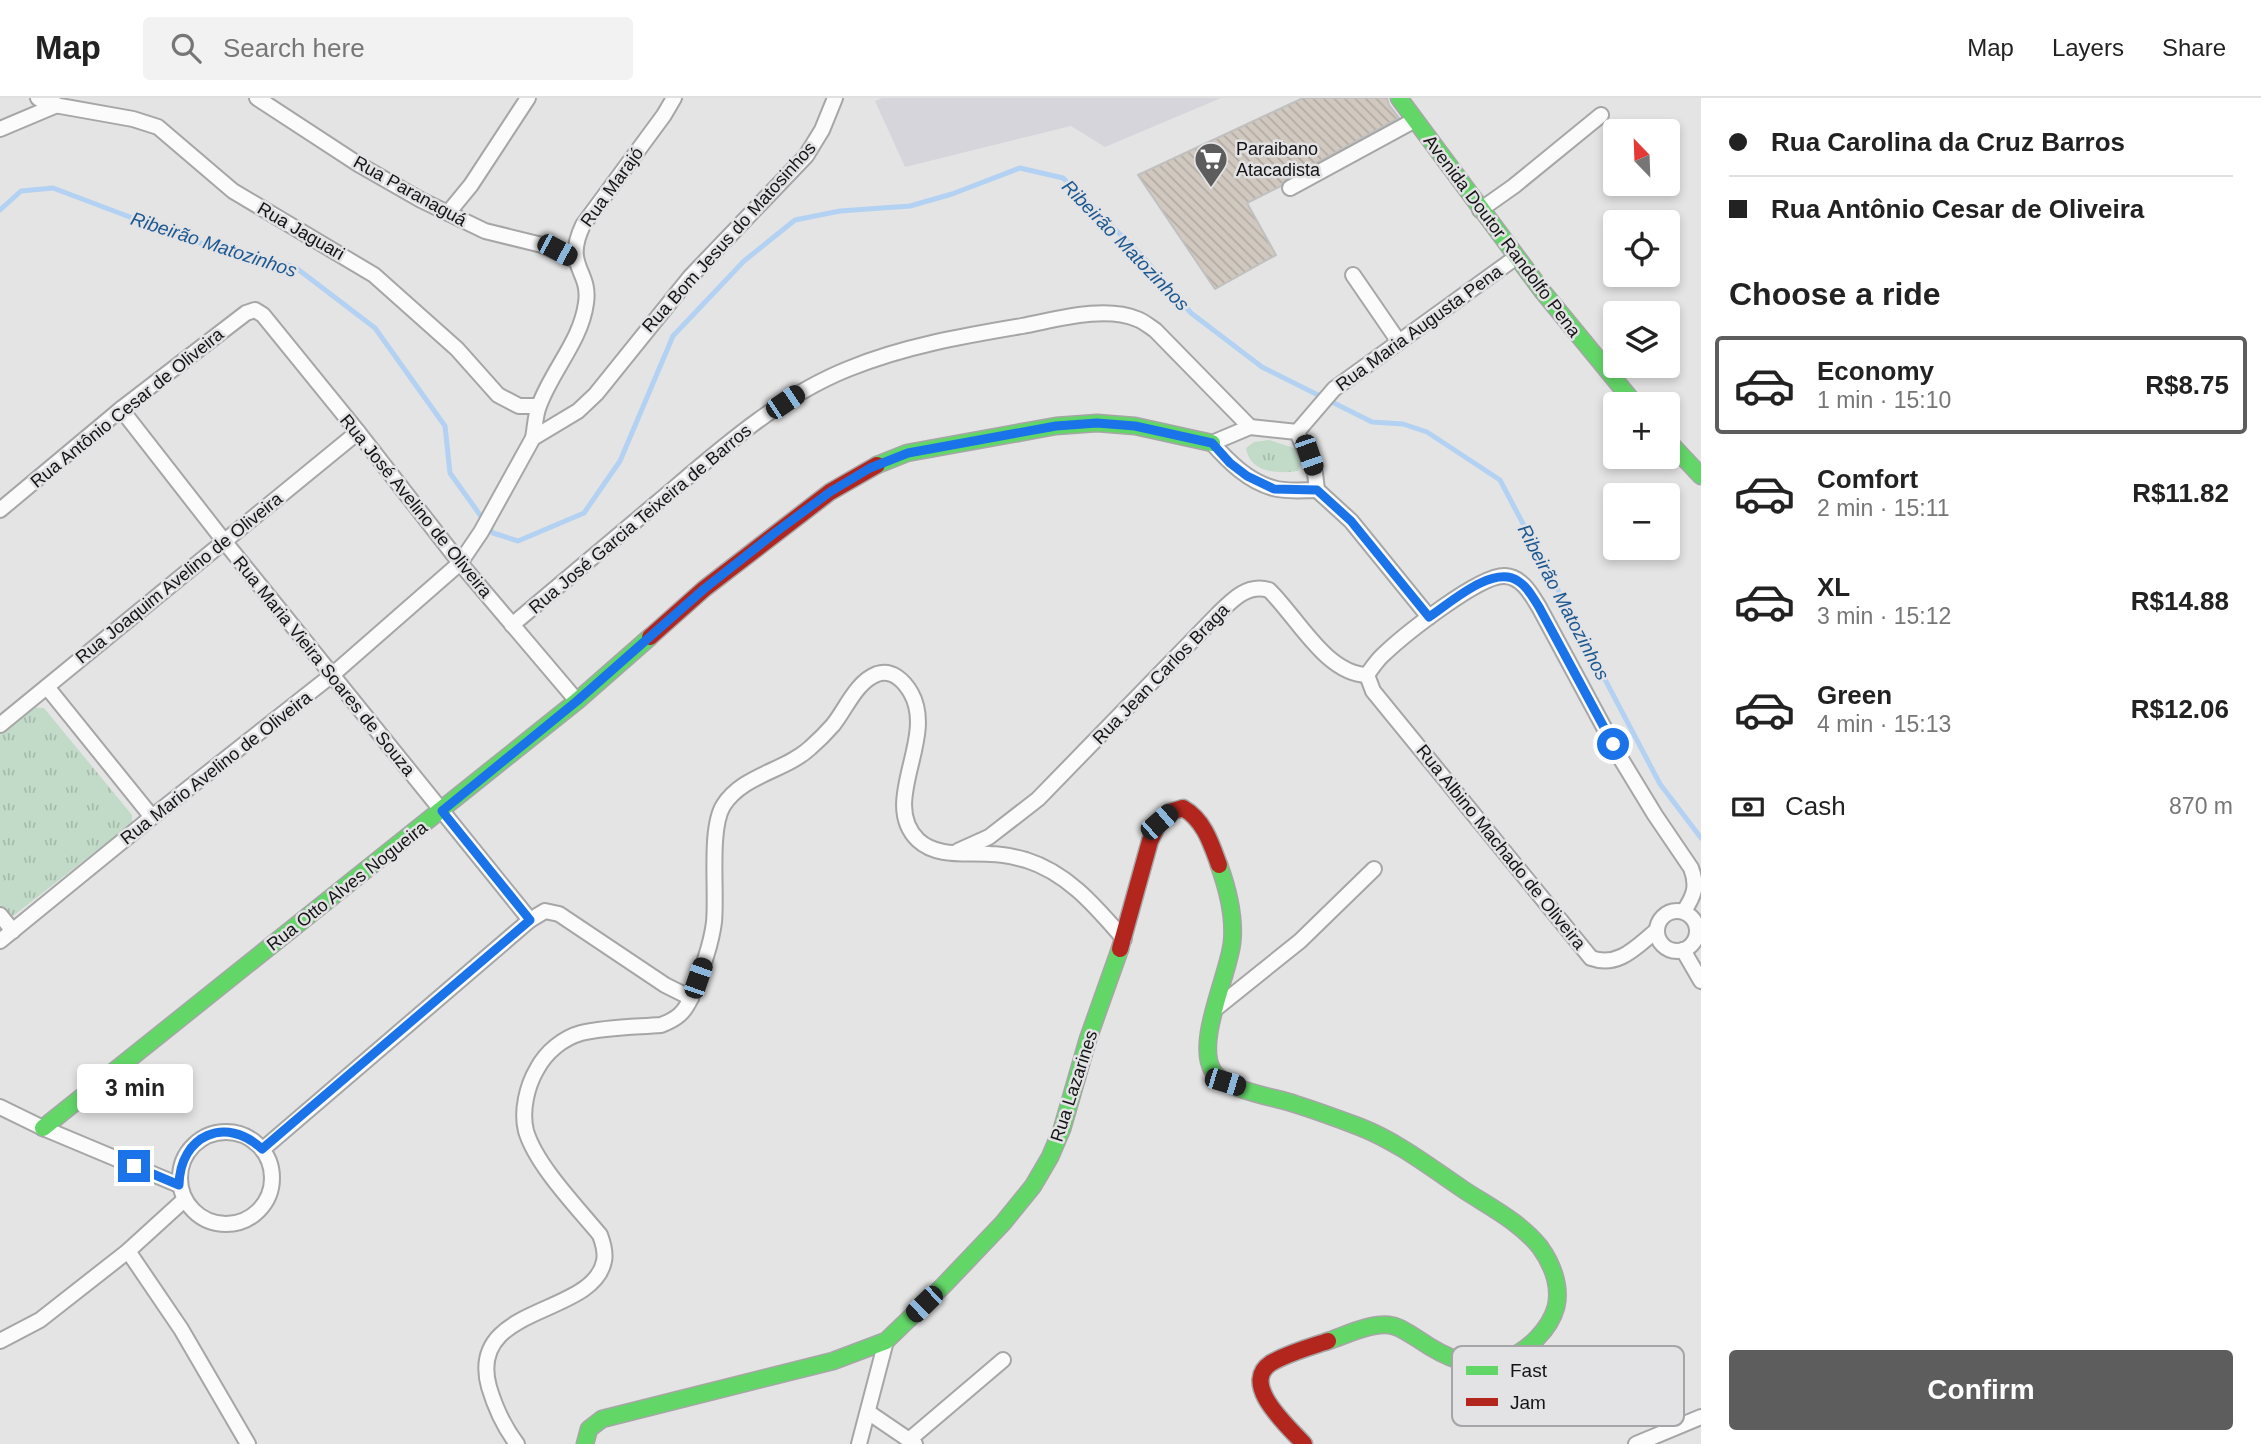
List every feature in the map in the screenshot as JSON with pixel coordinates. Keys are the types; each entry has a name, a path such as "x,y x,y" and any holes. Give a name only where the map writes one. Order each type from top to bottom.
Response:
{"street":[{"name":"Rua Jaguari","path":"38,98 57,105 133,118 158,127 233,191 374,275 457,349 498,394 519,406 538,407"},
{"name":"Rua Paranaguá","path":"257,98 358,164 421,200 485,231 542,245 575,260"},
{"path":"448,213 471,185 528,98"},
{"name":"Rua Marajó","path":"575,260 575,241 583,225 674,98"},
{"name":"Rua Bom Jesus do Matosinhos","path":"460,563 481,532 533,438 578,411 596,394 691,276 806,156 822,130 835,98"},
{"name":"Avenida Doutor Randolfo Pena","path":"1399,98 1515,258 1625,392"},
{"path":"0,130 57,105"},
{"path":"1480,209 1514,186 1601,116"},
{"path":"1290,188 1415,120"},
{"name":"Rua Maria Augusta Pena","path":"1297,432 1334,389 1515,258"},
{"path":"533,438 538,407 581,325 587,300 583,279 575,260"},
{"path":"1353,275 1399,342"},
{"name":"Rua Antônio Cesar de Oliveira","path":"0,510 121,409 246,313 255,310"},
{"name":"Rua José Avelino de Oliveira","path":"255,310 262,315 358,432 460,563 577,701"},
{"name":"Rua José Garcia Teixeira de Barros","path":"512,625 766,415 805,390 846,370 891,353 951,338 1080,315 1113,313 1137,319 1155,330 1250,427"},
{"name":"Rua Maria Vieira Soares de Souza","path":"121,409 332,676 530,920"},
{"name":"Rua Otto Alves Nogueira","path":"43,1128 577,701 704,589 830,492 870,468 908,453 1056,426 1097,423 1135,426 1212,443"},
{"path":"1317,490 1315,472 1297,432 1250,427 1212,443 1230,463 1247,476 1274,489 1317,490 1351,521 1429,617"},
{"name":"Rua Joaquim Avelino de Oliveira","path":"0,725 358,432"},
{"path":"1680,454 1701,476"},
{"name":"Rua Mario Avelino de Oliveira","path":"0,941 332,676 460,563"},
{"path":"1367,675 1383,655 1429,617 1476,586 1492,578 1509,577 1519,581 1528,589 1539,607 1637,787 1691,868 1695,888 1693,898 1684,911"},
{"name":"Rua Jean Carlos Braga","path":"954,853 989,837 1038,799 1217,615 1242,593 1252,589 1269,590 1332,662 1354,675 1367,675"},
{"path":"517,1444 502,1420 492,1396 486,1376 488,1352 495,1341 514,1325 587,1285 600,1272 604,1260 600,1235 533,1148 526,1129 527,1095 534,1074 542,1059 560,1042 580,1033 661,1025 673,1021 684,1012 714,926 715,845 717,823 723,807 736,792 754,779 807,750 834,724 859,688 874,675 893,674 911,693 917,708 919,728 904,796 905,815 910,830 920,842 934,849 954,853 993,853 1025,860 1052,870 1093,904 1124,939"},
{"name":"Rua Albino Machado de Oliveira","path":"1367,675 1373,691 1591,958 1602,962 1618,959 1657,930"},
{"path":"47,687 152,817"},
{"name":"Rua Lazarines","path":"585,1444 588,1429 602,1419 834,1361 886,1341 1003,1223 1033,1186 1062,1129 1088,1039 1124,939 1150,841 1159,822 1170,812 1183,808 1202,824 1228,889 1232,915 1232,941 1214,1010 1207,1055 1209,1067 1215,1076 1225,1082 1305,1107 1366,1130 1407,1152 1506,1217 1535,1241 1554,1273 1556,1306 1539,1338 1527,1346"},
{"path":"1214,1010 1300,941 1374,869"},
{"path":"262,1149 530,920 545,911 559,914 665,985 691,998"},
{"path":"1672,911 1684,911 1694,919 1698,931 1693,943 1677,951 1665,946 1658,936 1658,923 1672,911"},
{"path":"0,915 13,931"},
{"path":"1683,950 1701,981"},
{"path":"0,1107 179,1185"},
{"path":"237,1133 251,1139 262,1149 270,1163 273,1178 270,1194 251,1218 236,1224 221,1225 206,1221 193,1212 184,1200 179,1185 179,1170 194,1143 207,1135 237,1133"},
{"path":"0,1341 40,1320 128,1251 184,1200"},
{"path":"128,1251 181,1329 248,1444"},
{"name":"Rua Lazarines","path":"1304,1444 1262,1393 1260,1379 1264,1369 1273,1362 1363,1330 1390,1325 1402,1329 1452,1359"},
{"path":"859,1444 886,1341"},
{"path":"868,1412 912,1441 1003,1360"},
{"path":"1684,1424 1701,1417"},
{"path":"1636,1444 1679,1426"}],"shaded area":[{"path":"882,98 1221,98 1105,147 1071,126 905,167 875,101"}],"green space":[{"path":"1269,440 1294,448 1302,462 1298,471 1273,472 1253,463 1246,448 1254,442"},
{"path":"30,707 44,708 132,815 132,823 13,916 0,906 0,731"}],"building":[{"name":"Paraibano Atacadista","path":"1303,98 1387,98 1399,118 1247,203 1276,255 1215,289 1138,175"}],"waterway":[{"name":"Ribeirão Matozinhos","path":"0,210 21,191 53,188 196,242 295,267 375,328 445,426 450,473 493,533 518,541 584,513 620,461 673,336 744,261 795,220 840,211 910,206 952,194 1020,168 1063,178 1142,256 1191,313 1262,367 1372,422 1403,424 1427,432 1500,480 1660,784 1701,838"}],"traffic: fast":[{"path":"1399,98 1543,292 1625,392"},
{"path":"877,465 907,453 1056,426 1097,423 1135,426 1212,443"},
{"path":"1680,454 1701,476"},
{"path":"43,1128 577,701 650,637"},
{"path":"1219,865 1230,904 1233,933 1210,1027 1208,1059 1213,1071 1219,1078 1239,1088 1295,1104 1374,1133 1401,1147 1523,1230 1540,1247 1552,1268 1557,1291 1556,1307 1549,1323 1528,1346"},
{"path":"585,1444 589,1429 602,1419 833,1361 886,1341 1003,1223 1033,1186 1062,1129 1088,1039 1120,949"},
{"path":"1328,1341 1366,1328 1389,1325 1452,1358"}],"traffic: jam":[{"path":"650,637 704,589 830,492 877,465"},
{"path":"1120,949 1150,841 1159,822 1170,812 1183,808 1196,819 1206,833 1219,865"},
{"path":"1304,1444 1263,1393 1263,1372 1278,1359 1328,1341"}],"place":[{"name":"Paraibano Atacadista","path":"1211,189"}],"route":[{"path":"134,1166 179,1185 179,1170 185,1155 194,1143 207,1135 237,1133 251,1139 262,1149 530,920 442,811 577,701 704,589 776,532 830,492 870,468 908,453 1056,426 1097,423 1135,426 1212,443 1230,463 1247,476 1274,489 1317,490 1351,521 1376,549 1429,617 1492,578 1502,576 1519,581 1528,589 1539,607 1613,744"}]}
